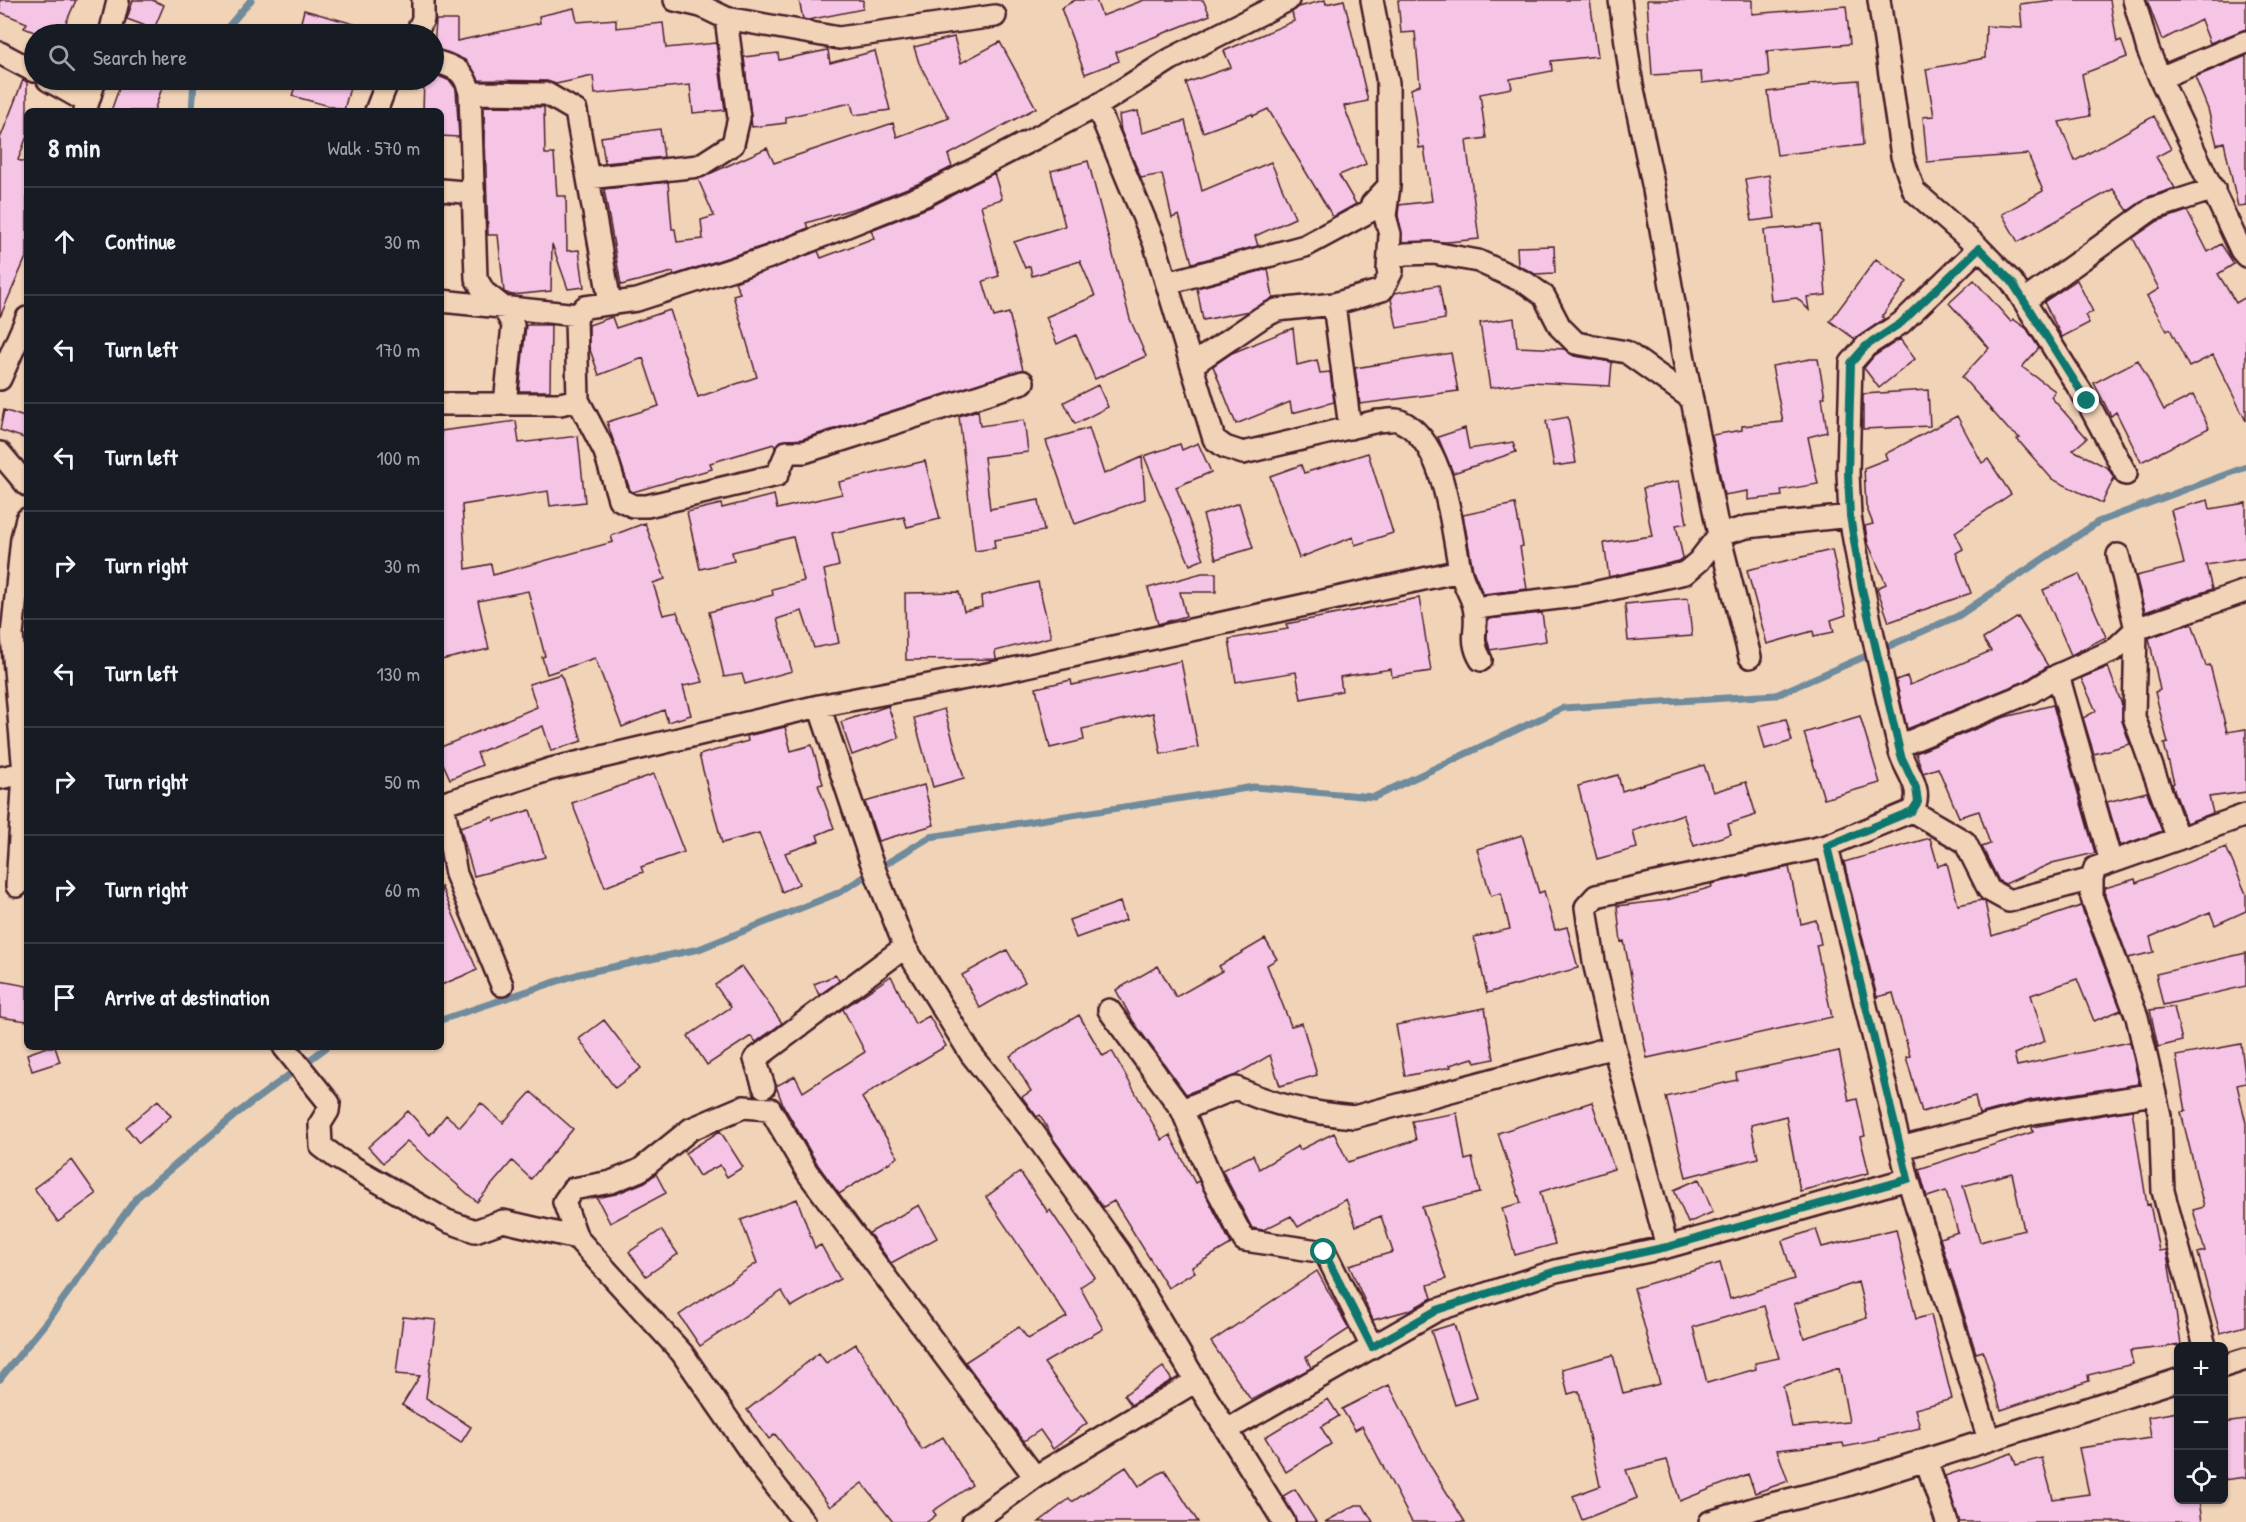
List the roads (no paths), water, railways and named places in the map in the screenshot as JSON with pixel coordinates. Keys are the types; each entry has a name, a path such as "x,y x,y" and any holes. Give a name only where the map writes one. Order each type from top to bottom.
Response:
{"street":[{"path":"421,24 423,0"},
{"path":"675,0 701,6 726,18 839,38 995,16"},
{"path":"1023,382 804,452 787,452 777,475 647,506 633,506 619,499 605,452 578,400 576,339 578,315 585,306 637,300 767,258 925,195 1097,106 1171,59 1288,0"},
{"path":"1192,365 1261,318 1277,310 1334,304 1382,290 1392,271 1388,270 1390,234 1385,216 1389,186 1388,83 1372,0"},
{"path":"1620,0 1632,85 1719,536 1750,657"},
{"path":"1879,0 1905,172 1914,191 1979,248 2012,282 2087,401 2126,474"},
{"path":"2134,0 2148,50 2160,78 2241,250 2246,256"},
{"path":"112,24 118,1"},
{"path":"588,178 699,166 733,144 739,118 726,18"},
{"path":"2160,78 2246,42"},
{"path":"0,53 24,66"},
{"path":"444,64 454,67 466,76 470,93 476,278 484,292 503,307 513,326 505,404"},
{"path":"62,90 86,107 92,90"},
{"path":"377,108 384,90"},
{"path":"470,93 547,94 565,102 576,111 609,297 615,302"},
{"path":"1097,106 1154,242 1214,439 1225,447 1243,453 1350,428 1398,420 1414,429 1436,461 1453,520 1460,571 1475,608 1474,648 1481,660"},
{"path":"1167,284 1305,246 1370,211 1372,204 1389,186"},
{"path":"2024,301 2151,209 2214,189"},
{"path":"444,190 474,193"},
{"path":"1667,1247 1614,1047 1586,918 1586,907 1596,896 1827,846 1912,811 1918,802 1916,788 1899,746 1882,675 1862,589 1850,516 1848,473 1851,363 1866,346 1901,323 1979,248"},
{"path":"1389,259 1405,254 1434,253 1478,261 1526,283 1544,296 1560,327 1576,343 1626,352 1692,399"},
{"path":"444,302 578,315"},
{"path":"1334,304 1350,428"},
{"path":"0,379 24,325"},
{"path":"444,404 560,404 578,400"},
{"path":"0,453 24,477"},
{"path":"1475,608 1584,595 1685,573 1699,561 1719,536 1747,527 1850,516"},
{"path":"15,886 24,773 7,653 12,635 24,530"},
{"path":"2118,555 2136,629 2134,717 2178,839"},
{"path":"444,803 551,769 819,706 1008,670 1460,571"},
{"path":"1899,746 2031,692 2058,675 2114,650 2136,629 2246,591"},
{"path":"2058,675 2111,862"},
{"path":"819,706 871,861 905,946 971,1054 1033,1132 1120,1253 1284,1522"},
{"path":"0,778 24,773"},
{"path":"1912,811 1965,842 1989,890 2009,901 2091,879"},
{"path":"2204,1342 2163,1191 2160,1116 2137,1017 2092,898 2091,879 2095,868 2246,815"},
{"path":"444,818 456,874 502,985"},
{"path":"1827,846 1908,1179 1989,1440"},
{"path":"764,1087 755,1059 905,946"},
{"path":"1109,1010 1182,1110 1213,1182 1244,1240 1324,1252 1372,1347"},
{"path":"1182,1110 1236,1088 1261,1100 1310,1113 1354,1117 1614,1047"},
{"path":"286,1050 329,1103 328,1111 320,1124 321,1146 337,1158 456,1224 475,1230 503,1221 577,1238"},
{"path":"1901,1148 2033,1113 2155,1094"},
{"path":"804,1522 763,1470 682,1353 577,1238 564,1202 573,1189 610,1182 640,1170 691,1129 743,1107 771,1110 807,1172 1035,1477"},
{"path":"1227,1430 1437,1310 1556,1271 1667,1247 1908,1179"},
{"path":"2228,1364 2246,1359"},
{"path":"973,1522 1035,1477 1196,1381"},
{"path":"1710,1522 1759,1515 2174,1381"},
{"path":"1926,1460 1947,1522"}],"waterway":[{"path":"231,24 251,0"},
{"path":"192,108 193,90"},
{"path":"444,1019 579,974 699,949 838,893 930,837 1254,787 1374,797 1563,708 1776,695 1958,616 2098,522 2246,467"},
{"path":"0,1379 51,1316 137,1197 240,1111 323,1050"}]}
